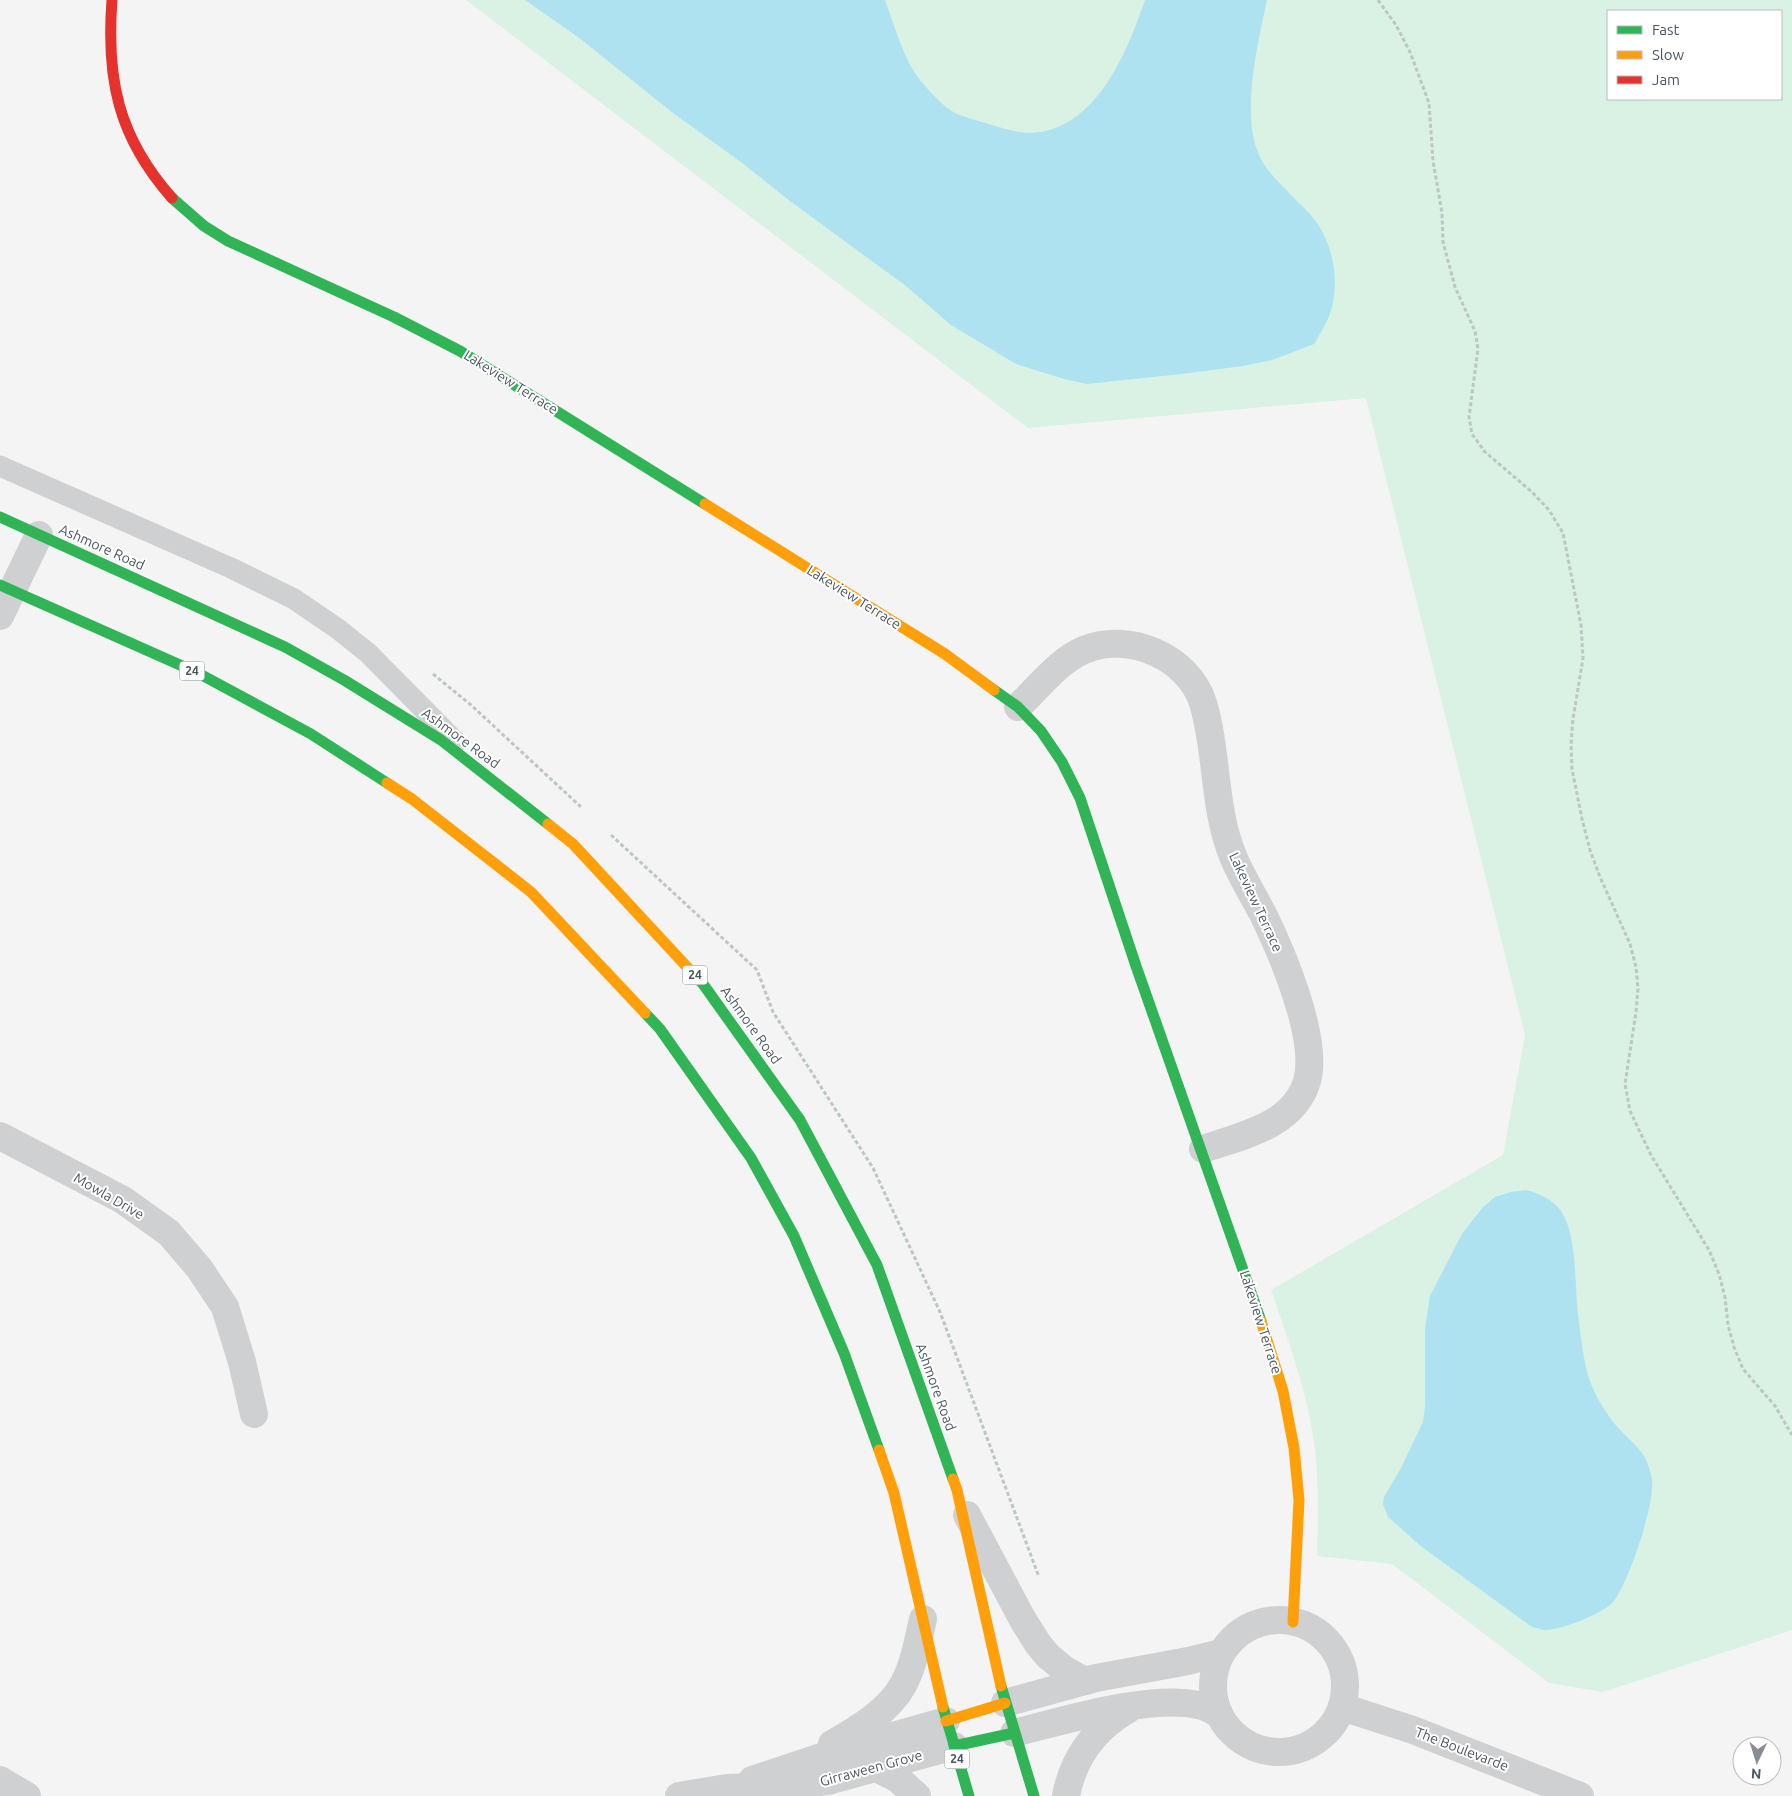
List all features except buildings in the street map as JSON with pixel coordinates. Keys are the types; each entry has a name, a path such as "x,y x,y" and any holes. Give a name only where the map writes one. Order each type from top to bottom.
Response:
{"main road":[{"name":"Lakeview Terrace","path":"112,0 108,43 110,69 118,106 126,128 140,156 156,180 182,207 204,226 257,255 420,328 481,362 945,654 1018,707 1042,731 1066,768 1080,798 1136,966 1203,1149 1274,1359 1289,1419 1299,1500 1293,1622"},
{"name":"Ashmore Road","path":"0,517 241,626 322,667 442,740 572,844 703,984 800,1120 877,1264 957,1490 1005,1702 1034,1796"},
{"name":"24","path":"6,588 198,674 311,734 412,799 531,892 660,1028 751,1158 794,1236 844,1353 894,1493 950,1734 969,1796"},
{"path":"950,1734 1005,1702"},
{"path":"950,1734 1014,1733"}],"street":[{"path":"0,616 6,588 39,535"},
{"name":"Lakeview Terrace","path":"1018,707 1059,667 1077,654 1093,647 1113,644 1147,648 1168,659 1190,679 1202,701 1224,829 1233,856 1263,914 1283,960 1305,1029 1309,1058 1308,1076 1304,1088 1296,1102 1286,1113 1269,1125 1203,1149"},
{"name":"Mowla Drive","path":"0,1136 123,1200 169,1233 199,1268 225,1307 242,1362 254,1414"},
{"path":"960,1503 1023,1620 1038,1644 1048,1656 1065,1670 1085,1681"},
{"path":"789,1767 846,1736 872,1718 894,1698 908,1674 923,1619"},
{"path":"1281,1620 1293,1622 1318,1632 1337,1653 1342,1666 1345,1680 1345,1694 1342,1707 1330,1728 1312,1744 1301,1749 1276,1752 1253,1747 1233,1734 1219,1714 1212,1690 1213,1677 1221,1653 1236,1635 1257,1623 1281,1620"},
{"path":"1005,1702 1085,1681 1221,1653"},
{"path":"1014,1733 1135,1706 1178,1702 1198,1704 1219,1714"},
{"path":"1066,1796 1076,1763 1090,1741 1112,1720 1135,1706"},
{"name":"The Boulevarde","path":"1342,1707 1413,1730 1580,1796"},
{"name":"Girraween Grove","path":"727,1788 789,1767 950,1734"},
{"name":"Girraween Grove","path":"679,1796 727,1788 802,1785 842,1778 876,1768 950,1734"},
{"path":"876,1768 898,1778 917,1796"},
{"path":"1,1782 27,1796"}],"lane":[{"path":"0,466 231,568 294,598 368,653 492,779"}],"path":[{"path":"1378,0 1396,25 1410,52 1429,103 1433,161 1442,214 1443,242 1455,287 1475,331 1478,350 1469,417 1472,434 1485,452 1532,492 1548,510 1563,533 1582,633 1583,658 1572,727 1572,769 1590,850 1627,937 1636,967 1638,989 1636,1012 1625,1084 1630,1111 1651,1155 1709,1250 1719,1274 1725,1297 1728,1325 1734,1348 1743,1369 1775,1406 1792,1435"}],"green space":[{"path":"466,0 1792,0 1792,1630 1603,1692 1549,1683 1392,1564 1317,1556 1317,1476 1312,1429 1297,1368 1271,1290 1503,1155 1525,1035 1366,398 1028,428"}],"water":[{"path":"525,0 885,0 909,62 920,80 932,94 957,114 1010,130 1030,133 1053,129 1073,119 1091,104 1106,85 1118,64 1138,21 1145,0 1267,0 1253,76 1251,116 1253,134 1257,150 1268,170 1312,216 1323,232 1331,253 1335,275 1334,297 1329,317 1314,344 1272,360 1243,366 1087,384 1016,364 951,325 906,286 673,113 578,37"},
{"path":"1526,1190 1550,1200 1561,1211 1566,1220 1572,1243 1577,1304 1583,1353 1588,1375 1596,1395 1607,1413 1642,1452 1650,1469 1652,1480 1649,1507 1639,1544 1626,1579 1613,1602 1600,1612 1580,1621 1550,1630 1532,1627 1422,1547 1388,1517 1383,1504 1384,1497 1401,1468 1423,1422 1425,1407 1425,1329 1430,1296 1462,1234 1483,1207 1495,1197"}],"traffic: fast":[{"path":"172,198 204,226 228,241 394,317 460,351 705,504"},
{"path":"0,517 285,647 344,680 441,740 548,824"},
{"path":"0,585 198,673 311,734 387,783"},
{"path":"994,690 1018,707 1041,731 1062,762 1080,798 1136,966 1261,1321"},
{"path":"688,968 703,984 800,1120 877,1265 953,1479"},
{"path":"645,1013 660,1029 751,1158 794,1236 844,1353 879,1450"},
{"path":"1001,1686 1034,1796"},
{"path":"943,1707 969,1796"},
{"path":"954,1746 1014,1733"}],"traffic: slow":[{"path":"705,504 945,654 994,690"},
{"path":"387,783 412,799 531,892 645,1013"},
{"path":"548,824 573,844 688,968"},
{"path":"1261,1321 1283,1391 1294,1448 1299,1500 1293,1622"},
{"path":"879,1450 894,1493 943,1707"},
{"path":"953,1479 1001,1686"},
{"path":"946,1721 1005,1703"}],"traffic: jam":[{"path":"112,0 111,56 120,106 139,152 172,198"}]}
